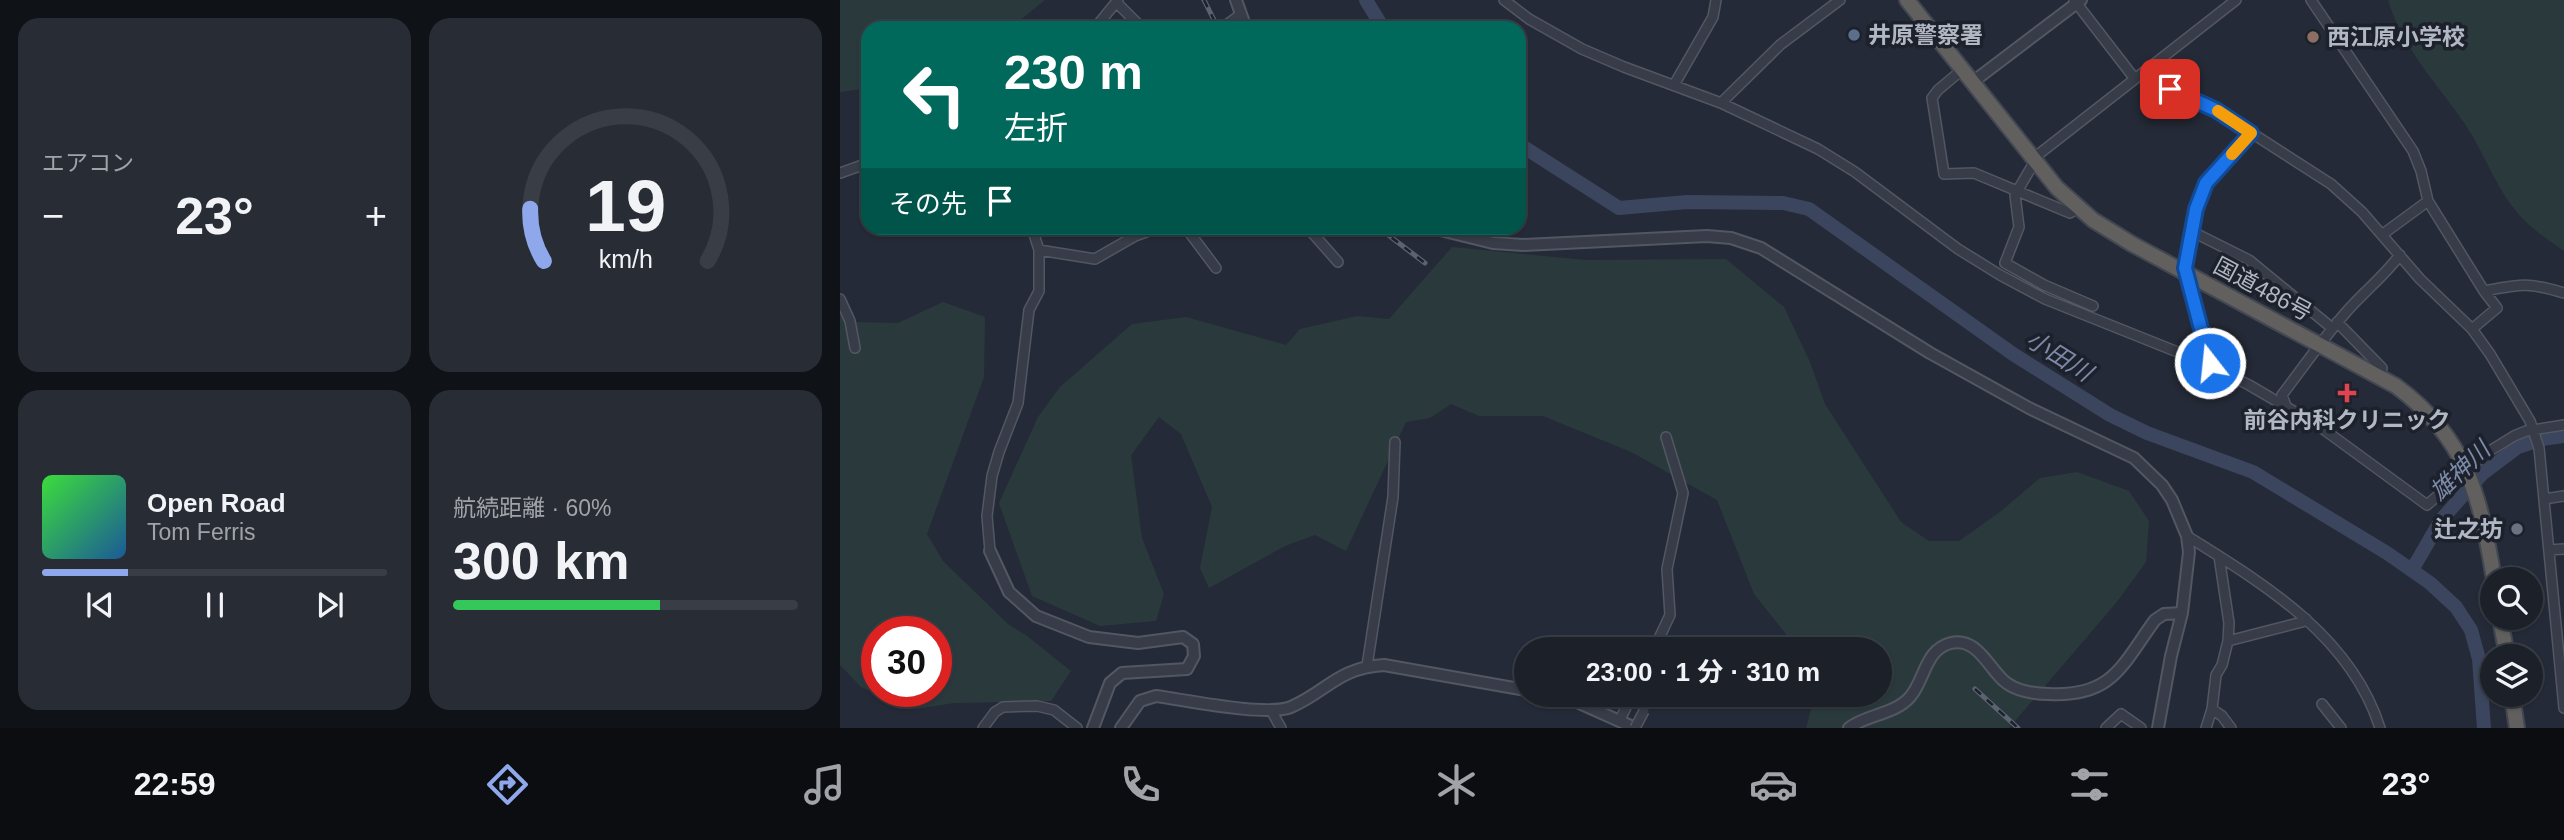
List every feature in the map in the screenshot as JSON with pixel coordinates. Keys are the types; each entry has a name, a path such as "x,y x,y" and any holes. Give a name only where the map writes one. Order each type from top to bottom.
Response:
{"highway":[{"name":"国道486号","path":"1907,0 2035,161 2078,208 2112,233 2379,377 2409,396 2432,418 2468,471 2484,520 2492,567"},
{"path":"2514,707 2517,728"}],"street":[{"path":"1236,0 1244,21"},
{"path":"1674,85 1713,17 1716,0"},
{"path":"1721,103 1780,45 1840,0"},
{"path":"2004,264 2019,227 2014,202 2016,191 2039,155 2236,0"},
{"path":"2311,0 2413,150 2428,201 2484,291 2497,307 2472,328"},
{"path":"1101,21 1117,1 1136,21"},
{"path":"1974,81 2077,1 2138,77 2216,110 2331,184 2383,234 2441,301 2472,328 2490,354 2533,431 2539,448 2564,708"},
{"path":"1510,2 1582,49 1721,103 1836,160 2015,284 2084,316 2210,365 2286,406 2344,443 2427,505 2505,442 2533,431 2564,425"},
{"path":"1232,21 1241,14"},
{"path":"1963,69 1938,90 1933,98 1944,174 1974,173 2070,213 2078,208"},
{"path":"2210,365 2185,268 2196,209 2206,183 2251,133"},
{"path":"840,173 861,166"},
{"path":"2383,234 2428,201"},
{"path":"2193,232 2249,260 2335,325 2382,368 2379,377"},
{"path":"1034,235 1039,250 1040,291 1029,310 1018,403 992,476 987,516 990,551 1009,592 1036,616 1089,637 1138,643 1183,637 1193,644 1194,656 1187,668 1122,673 1110,683 1093,728"},
{"path":"1039,250 1094,258 1138,235"},
{"path":"1191,235 1216,268"},
{"path":"1314,235 1338,261"},
{"path":"1460,235 1493,243 1523,245 1707,236 1731,238 1761,248 1930,353 2018,402 2134,458 2162,485 2172,500 2186,536 2188,566 2182,613 2158,728"},
{"path":"2286,406 2282,395 2335,325 2384,276 2400,255"},
{"path":"1981,263 2004,264 2093,306"},
{"path":"2004,264 2015,284"},
{"path":"2484,291 2521,284 2539,285 2564,293"},
{"path":"2070,296 2084,316"},
{"path":"840,299 850,321 855,348"},
{"path":"1660,637 1670,615 1667,569 1684,493 1666,437"},
{"path":"1367,666 1394,497 1395,442"},
{"path":"2544,499 2564,496"},
{"path":"2186,536 2219,556 2306,619 2351,669 2380,728"},
{"path":"2549,550 2564,549"},
{"path":"2206,728 2212,709 2216,675 2222,665 2228,641 2229,623 2219,556"},
{"path":"1849,728 1895,708 1910,697 1929,660 1948,644 1969,645 1979,652 2006,683 2024,691 2074,694 2091,691 2109,680 2155,620 2164,614 2182,613"},
{"path":"2228,641 2306,619"},
{"path":"1121,728 1140,701 1156,696 1272,712 1292,707 1342,674 1367,666 1384,665 1514,688"},
{"path":"2322,704 2341,728"},
{"path":"983,728 995,712 1003,707 1037,706 1054,710 1077,728"},
{"path":"1589,707 1635,728 1644,710"},
{"path":"1620,720 1626,707"},
{"path":"2212,709 2222,716 2231,728"},
{"path":"1272,712 1281,728"},
{"path":"2106,728 2122,714 2141,728"}],"shaded area":[{"path":"840,0 1045,0 1019,21 861,21 861,89 840,92"},
{"path":"2388,0 2564,0 2564,251 2530,225 2512,206 2467,127 2412,51"},
{"path":"1452,247 1585,260 1726,259 1784,307 1810,362 1825,404 1901,522 1929,541 1959,541 2000,512 2040,478 2077,472 2129,491 2149,521 2146,562 2116,603 2009,728 1806,728 1812,707 1892,707 1892,637 1788,637 1754,594 1717,500 1631,452 1543,416 1479,416 1451,404 1430,418 1406,422 1346,551 1315,535 1285,546 1209,588 1200,568 1212,507 1181,434 1159,417 1131,455 1142,538 1164,594 1156,621 1100,626 1032,596 999,503 1038,417 1060,387 1132,324 1186,317 1286,345 1300,329 1357,316 1389,319"},
{"path":"943,302 985,317 984,377 927,534 943,561 1008,624 1071,671 1051,701 952,703 952,616 861,616 861,687 840,665 840,315 850,322 898,323"}],"waterway":[{"name":"小田川","path":"1366,0 1379,21"},
{"name":"小田川","path":"1526,148 1619,208 1687,202 1783,203 1809,209 2013,354 2110,415 2147,433 2253,472 2387,553 2430,583 2456,607 2471,630 2479,659 2484,728"},
{"name":"雄神川","path":"2412,570 2441,520 2482,474 2518,447 2542,439 2564,436"}],"railway":[{"path":"1204,0 1214,21"},
{"path":"1388,235 1425,263"},
{"path":"1975,689 2018,728"}],"slow traffic":[{"path":"2218,111 2251,133 2232,154"}],"place":[{"name":"井原警察署","path":"1854,35"},
{"name":"西江原小学校","path":"2313,37"},
{"name":"前谷内科クリニック","path":"2347,393"},
{"name":"辻之坊","path":"2517,529"}],"route":[{"path":"2170,89 2216,110 2251,133 2206,183 2196,209 2185,268 2210,363"}]}
